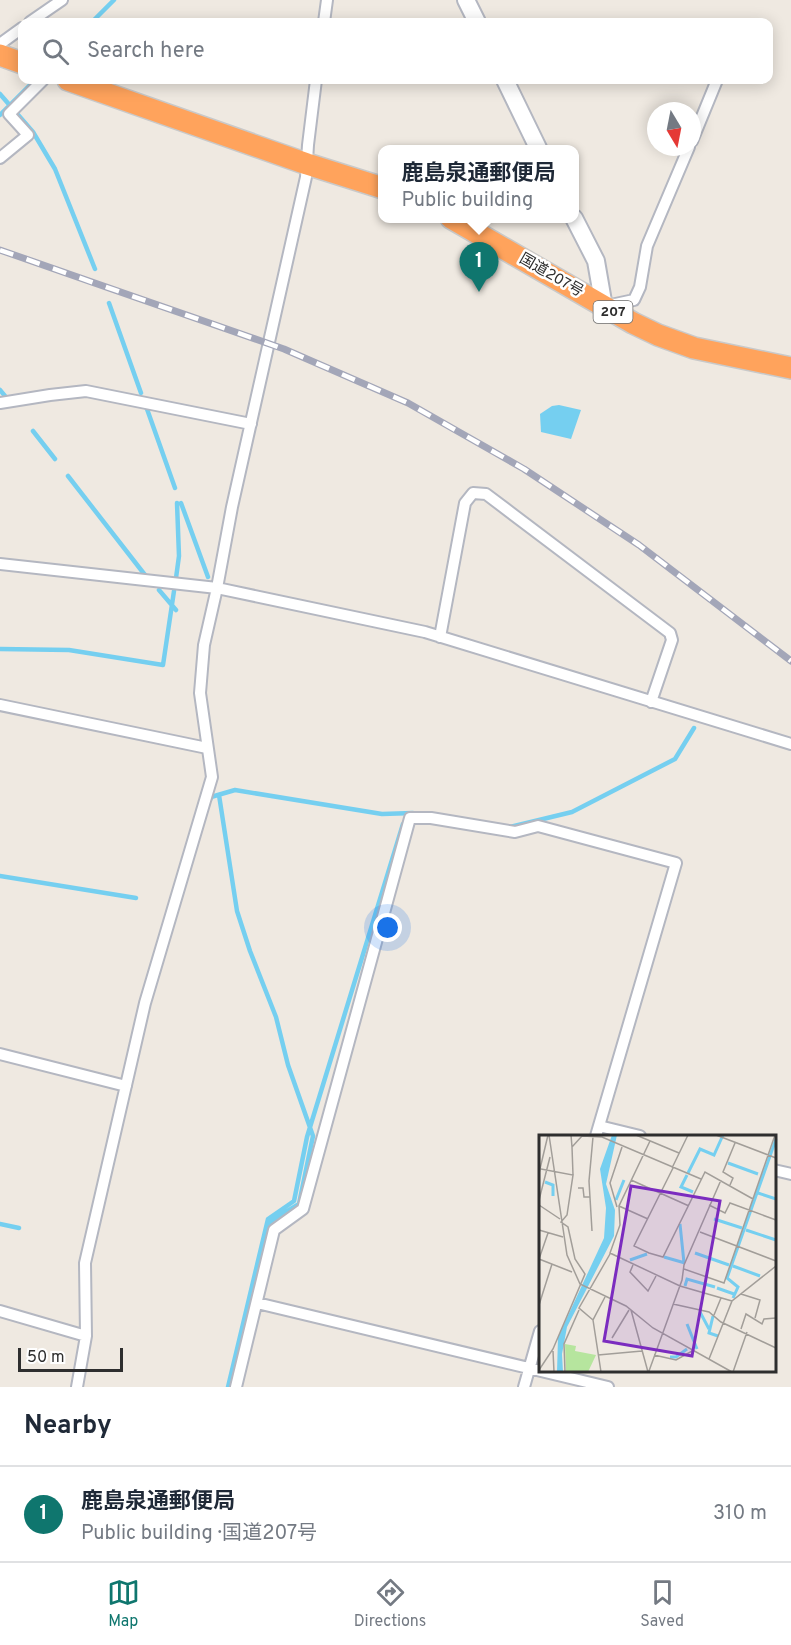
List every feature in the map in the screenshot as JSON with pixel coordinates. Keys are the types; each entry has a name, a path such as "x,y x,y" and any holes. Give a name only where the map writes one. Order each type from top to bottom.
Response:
{"highway":[{"path":"0,55 18,62"},
{"path":"79,84 307,164 378,186"},
{"name":"国道207号","path":"458,223 657,335 694,348 791,368"}],"main road":[{"path":"466,0 475,18"},
{"path":"507,84 537,145"},
{"path":"576,223 596,261 604,307"}],"street":[{"path":"36,18 62,0"},
{"path":"325,18 327,0"},
{"path":"0,44 18,31"},
{"path":"0,158 28,135 9,114 39,84"},
{"path":"77,1387 86,1336 85,1263 145,1003 212,777 200,693 204,645 250,424 306,177 316,84"},
{"path":"701,119 715,84"},
{"path":"604,307 634,300 640,287 647,246 685,156"},
{"path":"469,255 484,257 494,243"},
{"path":"0,403 86,392 250,424"},
{"path":"440,637 465,503 473,493 486,494 670,633 672,640 651,702"},
{"path":"0,564 217,588 425,632 791,744"},
{"path":"0,705 207,748"},
{"path":"236,1387 274,1230 303,1209 410,818 431,818 515,832 538,826 676,863 598,1131 626,1135"},
{"path":"0,1054 126,1086"},
{"path":"776,1170 791,1174"},
{"path":"257,1303 539,1370"},
{"path":"0,1311 86,1336"},
{"path":"524,1387 539,1334"},
{"path":"546,1372 608,1387"}],"water":[{"path":"559,405 581,410 571,439 541,432 540,414 552,406"}],"waterway":[{"path":"96,18 114,0"},
{"path":"0,115 31,84"},
{"path":"0,94 33,132 55,169 95,269"},
{"path":"109,303 141,393"},
{"path":"0,390 5,396"},
{"path":"147,409 175,488"},
{"path":"33,431 55,459"},
{"path":"68,476 145,575"},
{"path":"176,578 179,556 177,503"},
{"path":"181,503 208,577"},
{"path":"159,590 176,610"},
{"path":"0,649 69,650 163,665 174,591"},
{"path":"510,827 572,812 675,759 694,728"},
{"path":"210,800 211,797 235,790 382,814 413,813"},
{"path":"219,795 237,911 276,1017 288,1065 313,1136 299,1204 271,1221 269,1233"},
{"path":"228,1387 268,1219 294,1201 307,1137 403,824"},
{"path":"0,876 136,898"},
{"path":"0,1224 19,1228"}],"railway":[{"path":"0,250 284,349 408,403 524,469 639,545 791,661"}],"place":[{"name":"鹿島泉通郵便局","path":"479,292"}]}
